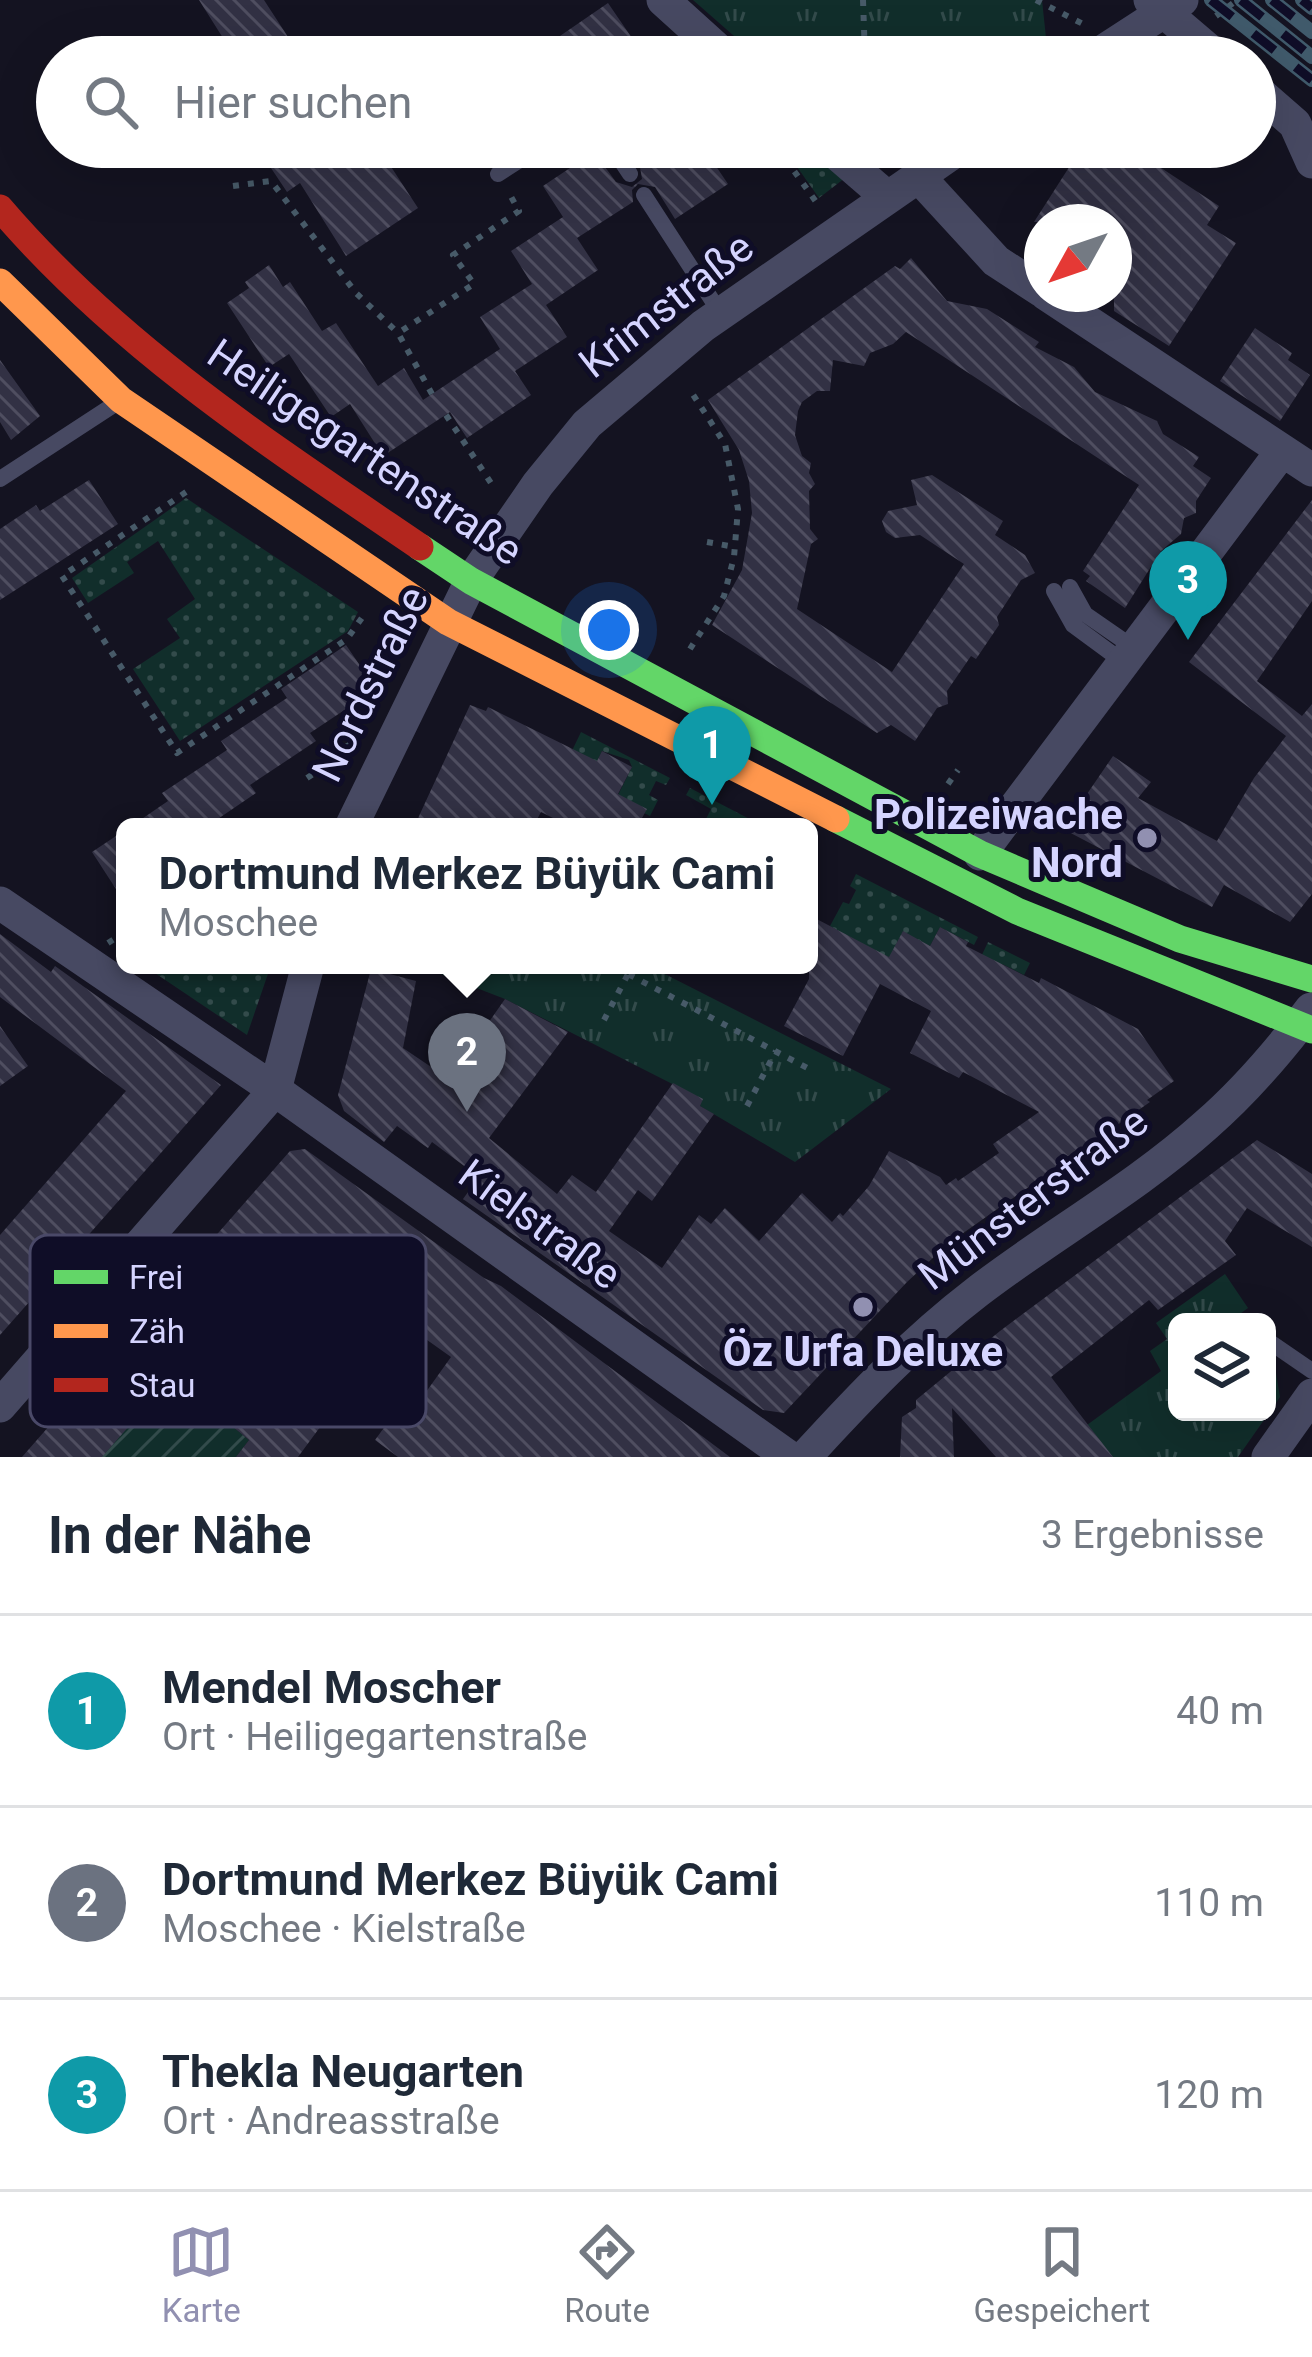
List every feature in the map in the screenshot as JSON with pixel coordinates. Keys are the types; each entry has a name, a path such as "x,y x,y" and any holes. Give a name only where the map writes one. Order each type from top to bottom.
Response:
{"main road":[{"name":"Heiligegartenstraße","path":"0,208 41,256 150,356 252,433 471,581 980,854 1180,939 1312,979"},
{"path":"0,282 20,313 121,400 448,622 1017,911 1308,1021"}],"street":[{"path":"663,0 703,36"},
{"path":"1130,36 1176,9 1199,36"},
{"path":"1276,107 1295,124 1312,162"},
{"path":"853,168 887,197"},
{"name":"Krimstraße","path":"471,581 538,484 587,424 721,314 930,168"},
{"path":"918,176 996,261 1024,280"},
{"path":"1073,312 1312,470"},
{"path":"980,854 1282,451"},
{"name":"Nordstraße","path":"354,818 471,581"},
{"name":"Kielstraße","path":"0,903 274,1090 789,1457"},
{"path":"148,1235 274,1090 306,974"},
{"name":"Münsterstraße","path":"805,1457 895,1360 976,1293 1207,1125 1308,1021"},
{"path":"0,1406 30,1371"},
{"path":"1268,1457 1312,1395"}],"lane":[{"path":"498,174 507,168"},
{"path":"626,168 630,174"},
{"path":"644,195 721,314"},
{"path":"0,479 121,400"},
{"path":"1062,589 1131,657"},
{"path":"1276,1346 1312,1371"}],"path":[{"path":"863,0 864,36"},
{"path":"1036,0 1083,24"},
{"path":"1176,9 1237,0"},
{"path":"793,168 821,209"},
{"path":"398,333 474,284 453,255 519,211 498,174"},
{"path":"233,186 271,182 356,293 398,333 432,394"},
{"path":"690,649 724,596 738,509 731,464 719,430 692,393"},
{"path":"446,415 495,489"},
{"path":"189,490 62,576 177,753 347,639 363,613"},
{"path":"707,542 735,547"},
{"path":"339,730 360,761"},
{"path":"307,778 350,749"},
{"path":"948,784 958,770"},
{"path":"105,945 116,938"},
{"path":"604,1020 628,974 813,1070"},
{"path":"747,1106 776,1051"}],"green space":[{"path":"693,0 1042,0 1046,36 734,36"},
{"path":"798,168 833,168 845,178 819,198"},
{"path":"186,498 358,612 348,631 180,741 133,669 180,638 167,619 195,599 158,541 127,562 134,573 88,603 72,578"},
{"path":"581,732 670,778 666,785 656,781 649,795 658,800 650,816 616,799 632,767 629,760 602,751 593,769 569,757"},
{"path":"690,788 748,818 706,818 711,809 686,795"},
{"path":"856,874 978,937 974,945 940,927 930,946 903,932 888,961 830,926 856,890 850,886"},
{"path":"988,942 1030,963 1024,975 1002,964 995,976 980,959"},
{"path":"156,974 268,974 247,1035"},
{"path":"440,974 665,974 891,1089 795,1162 700,1106 702,1099 505,999"},
{"path":"1225,1274 1248,1308 1241,1313 1170,1313"},
{"path":"1168,1314 1168,1421 1263,1421 1238,1457 1113,1457 1087,1425 1161,1371 1150,1351 1167,1339 1156,1323"},
{"path":"125,1427 233,1427 249,1440 236,1457 99,1457"}],"building":[{"path":"199,0 264,0 287,36 222,36"},
{"path":"608,3 631,36 560,36"},
{"path":"271,168 392,168 418,208 346,256 300,183 287,192"},
{"path":"570,168 606,168 616,182 632,187 642,179 640,168 717,168 728,184 675,219 655,187 638,184 632,190 633,202 577,238 598,270 546,305 567,337 515,371 531,395 467,438 450,412 383,456 350,404 331,417 289,354 269,367 227,303 249,288 245,282 269,265 283,287 290,282 322,331 336,323 378,386 404,368 423,400 500,349 480,317 532,284 511,251 563,217 543,186"},
{"path":"1069,168 1161,168 1219,206 1207,225 1236,243 1169,346 1116,312 1132,312 1132,204 1046,204"},
{"path":"911,258 947,301 987,309 1039,342 1035,347 1074,367 1095,392 1157,421 1163,434 1199,457 1193,466 1211,478 1196,501 1196,513 1184,518 1181,534 1161,551 1125,608 1086,581 1090,576 1083,571 1139,485 906,332 893,344 870,353 864,366 833,360 830,391 817,391 798,411 795,435 802,456 811,463 809,473 815,484 809,491 810,529 818,539 811,544 797,609 892,672 964,564 920,535 895,538 882,521 888,511 917,505 911,480 932,475 1003,521 995,535 1025,555 1035,573 1021,580 997,617 999,625 947,691 948,704 937,708 915,741 891,725 877,733 712,625 742,570 752,513 739,450 708,400"},
{"path":"1255,328 1292,353 1288,360 1310,375 1280,421 1220,381"},
{"path":"0,360 40,416 11,440 0,422"},
{"path":"89,480 118,524 0,600 0,529 36,505 40,511"},
{"path":"1312,500 1312,601 1257,681 1302,716 1312,704 1312,894 1290,922 1224,885 1212,907 1063,829 1113,756 1151,782 1138,798 1217,841 1254,778 1286,736 1189,662"},
{"path":"346,645 376,689 310,733 316,741 250,785 256,793 219,818 143,818 168,801 162,793 227,750 221,741 287,698 281,689"},
{"path":"470,705 486,711 488,707 597,761 602,751 632,767 618,794 647,809 642,818 553,818 541,812 538,818 418,818"},
{"path":"116,836 116,889 92,852"},
{"path":"818,920 889,957 903,931 930,946 940,927 968,942 966,946 1039,983 1041,978 1138,1029 1174,1081 949,1243 784,1413 763,1410 463,1199 479,1177 432,1142 428,1148 397,1126 384,1142 344,1111 338,1095 370,974 390,974 416,981 403,1048 449,1079 505,999 568,1032 489,1138 557,1194 572,1175 596,1192 673,1083 703,1099 700,1106 714,1114 652,1201 638,1190 609,1231 662,1268 699,1215 711,1224 725,1208 759,1241 802,1193 832,1222 869,1186 889,1151 940,1177 946,1185 999,1153 993,1144 1039,1112 963,1072 959,1078 910,1053 931,1011 880,984 843,1056 784,1026 809,974 818,974"},
{"path":"0,934 51,972 55,966 221,1085 88,1235 30,1235 30,1301 0,1335 0,1235 126,1091 0,997"},
{"path":"0,1026 28,1066 0,1086"},
{"path":"1257,1140 1312,1174 1312,1247 1247,1208 1225,1241 1236,1255 1158,1310 1149,1300 1051,1377 1113,1457 996,1457 952,1408 954,1457 900,1457 902,1417 916,1408 916,1400 1000,1331"},
{"path":"305,1149 424,1235 216,1235 290,1151"},
{"path":"426,1236 501,1286 730,1457 398,1457 375,1440 385,1427 426,1427 426,1392 451,1357 426,1339"},
{"path":"48,1427 128,1427 102,1457 22,1457"},
{"path":"233,1427 320,1427 298,1457 236,1457 249,1440"}],"railway":[{"path":"1211,0 1256,36"},
{"path":"1241,0 1312,57"},
{"path":"1272,0 1312,32"},
{"path":"1302,0 1312,8"},
{"path":"1276,51 1312,80"}],"traffic: fast":[{"path":"420,547 471,581 980,854 1180,939 1312,979"},
{"path":"836,819 1017,911 1312,1030"}],"traffic: slow":[{"path":"0,282 121,400 448,622 836,819"}],"traffic: jam":[{"path":"0,208 95,305 198,391 420,547"}],"place":[{"name":"Thekla Neugarten","path":"1188,640"},
{"name":"Mendel Moscher","path":"712,805"},
{"name":"Polizeiwache Nord","path":"1147,838"},
{"name":"Dortmund Merkez Büyük Cami","path":"467,1112"},
{"name":"Öz Urfa Deluxe","path":"863,1307"}]}
